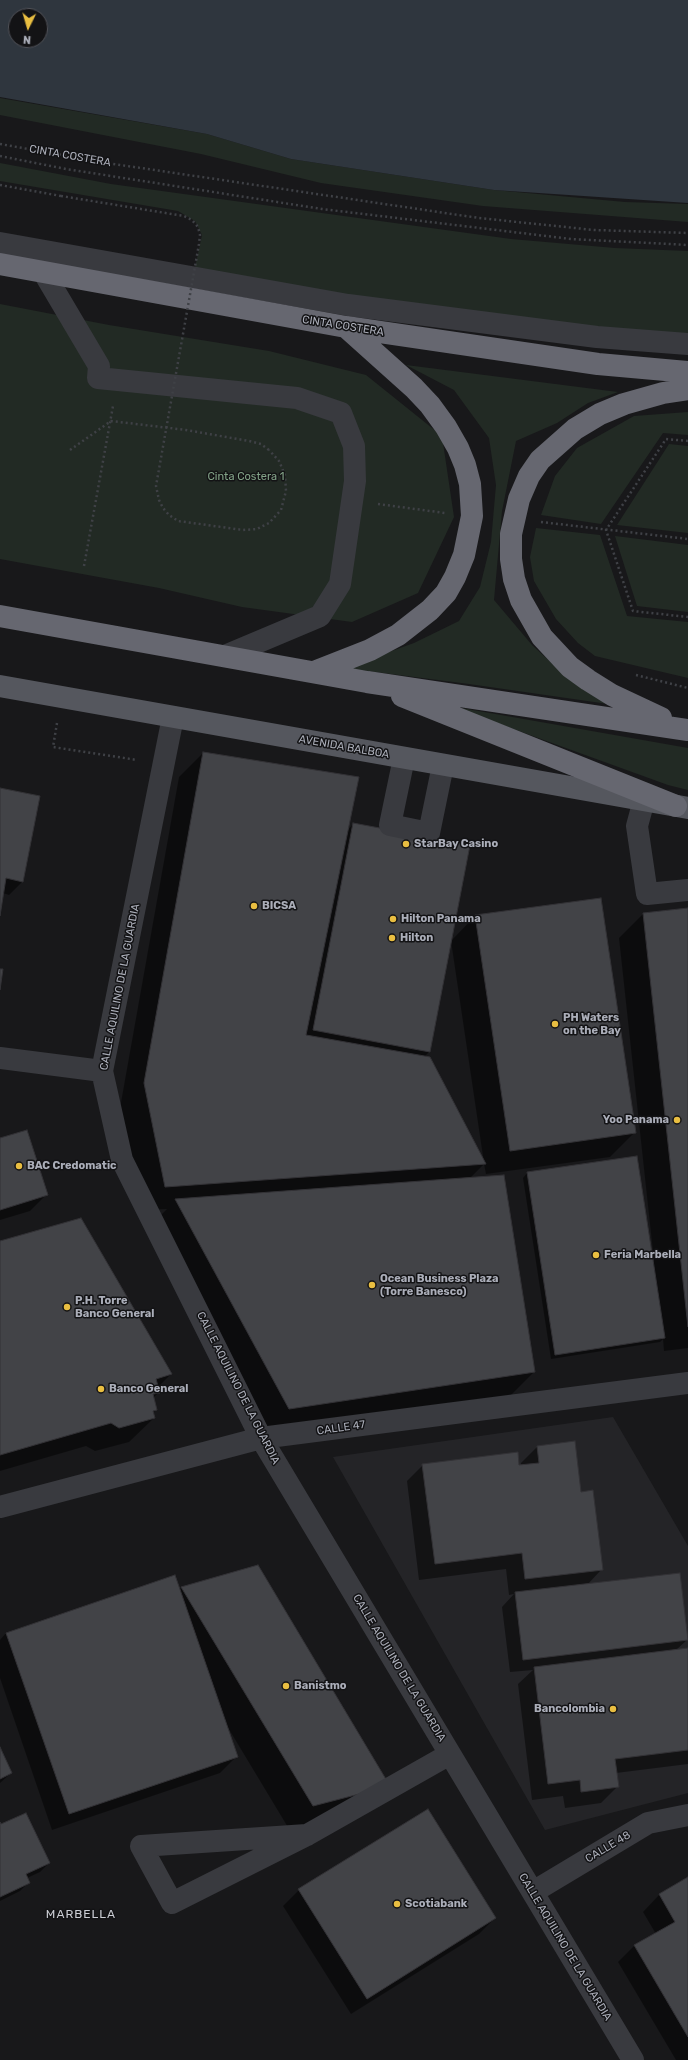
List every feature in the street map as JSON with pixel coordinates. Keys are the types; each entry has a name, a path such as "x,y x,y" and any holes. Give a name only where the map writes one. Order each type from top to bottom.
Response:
{"highway":[{"name":"CINTA COSTERA","path":"0,264 346,327 598,364 688,372"},
{"path":"314,672 370,650 398,635 430,610 446,593 455,577 464,555 472,516 470,484 465,465 458,448 446,427 430,405 414,388 346,327"},
{"path":"688,389 624,404 600,414 575,428 540,460 529,476 519,499 511,534 511,559 514,579 521,600 542,638 570,668 606,691 633,706 660,718 688,726"},
{"path":"0,616 367,682 688,730"},
{"path":"367,682 682,807"}],"main road":[{"name":"AVENIDA BALBOA","path":"0,686 682,807"}],"street":[{"path":"0,243 348,305 597,337 688,344"},
{"path":"44,273 99,366 98,378 297,398 341,413 354,446 355,481 340,584 320,616 225,656"},
{"name":"CALLE AQUILINO DE LA GUARDIA","path":"173,717 102,1071 122,1160 261,1438 633,2060"},
{"path":"404,758 390,825 429,833 443,764"},
{"path":"644,800 637,826 647,894 688,890"},
{"path":"0,1058 102,1071"},
{"name":"CALLE 47","path":"0,1507 261,1438 688,1383"},
{"path":"307,1835 141,1846 172,1904 307,1835 450,1754"},
{"name":"CALLE 48","path":"533,1892 648,1823 688,1815"}],"path":[{"name":"CINTA COSTERA","path":"0,144 107,163 479,218 594,230 688,233"},
{"path":"0,156 66,169 330,210 571,240 688,245"},
{"path":"0,185 184,216 192,220 198,227 200,235 199,244 156,486 159,500 169,515 178,520 243,530 257,529 269,524 281,510 286,491 285,475 279,461 261,444 249,441 186,430 111,421 70,450"},
{"path":"84,566 118,380"},
{"path":"688,441 666,438 606,530 632,611 688,617"},
{"path":"61,697 53,747 164,764"}],"shaded area":[{"path":"0,0 688,0 688,203 494,190 291,159 207,134 0,97"},
{"path":"613,1417 688,1546 688,1793 545,1830 333,1457"}],"green space":[{"path":"0,98 207,134 291,159 494,190 625,202 688,204 688,222 483,206 321,183 201,154 0,115"},
{"path":"0,163 111,184 511,239 615,248 688,251 688,334 519,321 193,277 202,235 195,221 178,211 0,181"},
{"name":"Cinta Costera 1","path":"0,304 109,325 269,351 366,375 442,436 454,517 418,593 352,622 242,607 159,588 0,559"},
{"path":"406,365 618,392 588,403 557,423 516,441 502,511 494,600 532,645 556,667 608,704 344,668 414,643 459,621 480,587 491,542 496,485 489,438 454,390"},
{"path":"688,412 688,435 663,433 601,524 541,515 555,476 577,448 634,416"},
{"path":"669,444 688,446 688,533 617,525"},
{"path":"536,528 600,535 627,616 688,622 688,678 595,656 578,643 556,619 534,581 530,557"},
{"path":"615,536 688,545 688,612 637,606"},
{"path":"450,706 688,748 688,790 668,785"}],"building":[{"name":"BICSA","path":"203,752 359,777 306,1035 430,1057 486,1164 165,1187 144,1083"},
{"path":"0,788 40,796 23,882 6,878 0,916"},
{"name":"Hilton","path":"353,823 470,845 430,1052 313,1030"},
{"name":"PH Waters on the Bay","path":"601,898 636,1133 510,1151 475,915"},
{"name":"Yoo Panama","path":"688,908 688,1327 643,913"},
{"path":"0,969 3,969 0,990"},
{"name":"BAC Credomatic","path":"27,1130 48,1195 0,1210 0,1138"},
{"name":"Feria Marbella","path":"637,1156 665,1338 555,1355 527,1172"},
{"name":"Ocean Business Plaza (Torre Banesco)","path":"504,1175 535,1372 289,1409 175,1199"},
{"name":"P.H. Torre Banco General","path":"81,1218 172,1374 156,1379 160,1393 153,1394 157,1410 153,1411 155,1418 119,1428 111,1423 0,1455 0,1241"},
{"path":"575,1441 581,1492 593,1490 603,1570 525,1579 522,1553 435,1564 422,1464 518,1452 519,1465 539,1463 537,1446"},
{"name":"Banistmo","path":"258,1565 390,1786 313,1806 181,1587"},
{"path":"680,1573 688,1640 523,1660 515,1592"},
{"path":"175,1575 238,1757 69,1814 6,1633"},
{"name":"Bancolombia","path":"688,1648 688,1750 615,1759 619,1787 581,1792 580,1780 548,1784 534,1667"},
{"path":"0,1747 12,1773 0,1779"},
{"name":"Scotiabank","path":"428,1809 496,1918 367,1999 298,1889"},
{"path":"26,1813 50,1863 26,1874 30,1883 0,1897 0,1822 1,1824"},
{"path":"688,1877 688,2037 634,1945 675,1922 659,1894"}],"place":[{"name":"StarBay Casino","path":"406,844"},
{"name":"BICSA","path":"254,906"},
{"name":"Hilton Panama","path":"393,919"},
{"name":"Hilton","path":"392,938"},
{"name":"PH Waters on the Bay","path":"555,1024"},
{"name":"Yoo Panama","path":"677,1120"},
{"name":"BAC Credomatic","path":"19,1166"},
{"name":"Feria Marbella","path":"596,1255"},
{"name":"Ocean Business Plaza (Torre Banesco)","path":"372,1285"},
{"name":"P.H. Torre Banco General","path":"67,1307"},
{"name":"Banco General","path":"101,1389"},
{"name":"Banistmo","path":"286,1686"},
{"name":"Bancolombia","path":"613,1709"},
{"name":"Scotiabank","path":"397,1904"}],"district":[{"name":"MARBELLA","path":"81,1915"}]}
